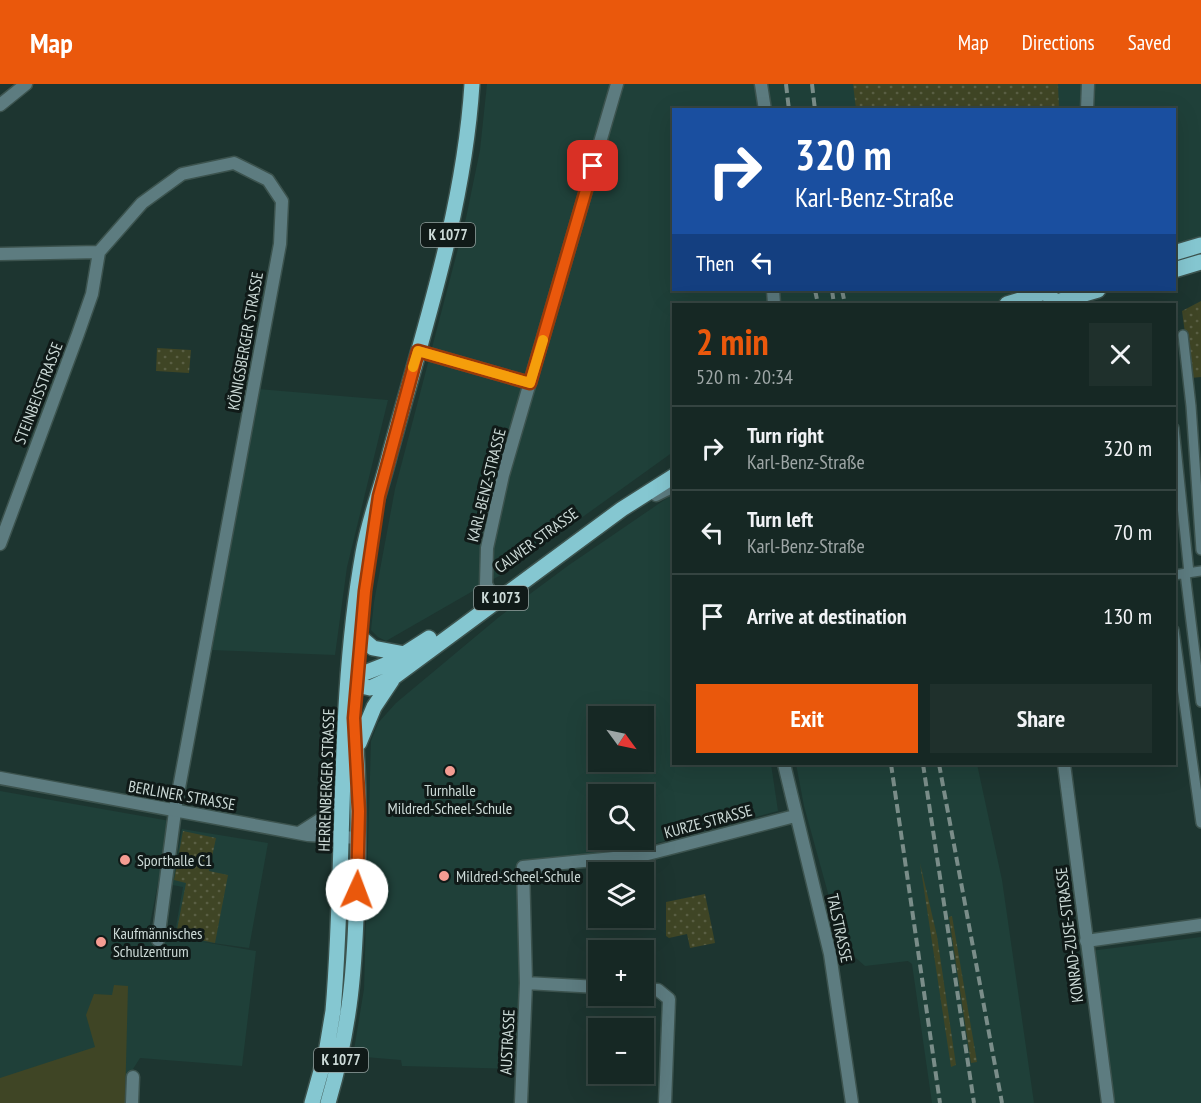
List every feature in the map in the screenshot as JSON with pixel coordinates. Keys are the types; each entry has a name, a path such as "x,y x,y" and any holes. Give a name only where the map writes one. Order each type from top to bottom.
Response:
{"main road":[{"name":"HERRENBERGER STRASSE","path":"328,1103 341,1058 352,997 350,838 344,785 364,552 423,353 461,181 472,84"},
{"path":"1176,252 1201,245"},
{"path":"1176,269 1201,262"},
{"path":"1009,303 1049,291"},
{"path":"1053,303 1095,291"},
{"name":"CALWER STRASSE","path":"354,682 405,654 672,466"},
{"name":"CALWER STRASSE","path":"354,682 370,688 394,677 645,492 672,477"},
{"name":"HERRENBERGER STRASSE","path":"312,1103 326,1053 333,1011 357,748 354,682 379,496"},
{"path":"360,637 373,648 405,654"},
{"name":"K 1073","path":"357,748 371,713 394,677"}],"street":[{"path":"0,105 26,84"},
{"name":"KARL-BENZ-STRASSE","path":"492,595 486,584 487,548 502,475 617,84"},
{"path":"761,84 765,108"},
{"path":"1087,108 1088,84"},
{"name":"KÖNIGSBERGER STRASSE","path":"99,252 142,203 182,174 234,164 268,180 282,201 280,244 175,810 158,940"},
{"path":"0,254 99,252"},
{"name":"STEINBEISSTRASSE","path":"0,544 92,294 99,252"},
{"path":"1183,335 1191,406 1201,550"},
{"path":"423,353 530,383"},
{"path":"1176,450 1201,702"},
{"name":"CALWER STRASSE","path":"608,519 620,518 672,487"},
{"path":"1176,575 1201,571"},
{"path":"1176,644 1201,823"},
{"name":"TALSTRASSE","path":"784,765 830,954 852,1103"},
{"name":"KONRAD-ZUSE-STRASSE","path":"1064,765 1108,1103"},
{"name":"BERLINER STRASSE","path":"0,778 299,833 350,838"},
{"path":"299,833 324,817 344,785"},
{"name":"KURZE STRASSE","path":"523,867 644,855 795,816"},
{"name":"AUSTRASSE","path":"521,1103 526,983 523,867"},
{"path":"1086,941 1201,925"},
{"path":"526,983 588,986"},
{"path":"654,990 658,990 669,999 665,1103"},
{"path":"132,1103 133,1077"}],"shaded area":[{"path":"487,84 1201,84 1201,244 1176,252 1176,108 672,108 672,291 1048,291 1008,303 672,303 672,453 506,572 386,641 371,630 395,489 466,218 480,150"},
{"path":"853,84 1058,84 1059,108 856,108"},
{"path":"1201,301 1201,377 1191,378 1182,311"},
{"path":"157,348 191,350 189,373 156,371"},
{"path":"258,389 388,400 347,567 335,655 212,650"},
{"path":"672,495 672,765 771,765 778,811 654,845 654,784 588,784 588,850 644,850 519,864 523,983 517,1069 402,1066 401,1060 353,1056 364,989 371,741 378,723 396,703 499,617 569,565"},
{"path":"796,765 977,765 1002,880 1034,1103 932,1103 912,964 908,961 865,966 848,951 838,916 834,915 804,806"},
{"name":"Kaufmännisches Schulzentrum","path":"0,791 170,821 148,934 174,938 183,887 172,885 182,829 268,843 249,948 191,940 256,951 242,1066 140,1058 126,1080 0,1103"},
{"path":"183,831 216,838 209,871 228,875 215,943 176,935 186,883 174,880"},
{"path":"920,863 937,936 956,1065 951,1067"},
{"path":"705,894 715,943 690,948 687,934 669,938 666,936 666,902"},
{"path":"952,916 977,1062 971,1063 949,917"},
{"path":"1201,937 1201,1103 1105,1103 1090,951"},
{"path":"114,985 128,986 125,1103 0,1103 0,1078 95,1047 86,1015 94,994 112,995"}],"railway":[{"path":"786,84 789,108"},
{"path":"812,84 815,108"},
{"path":"815,291 818,303"},
{"path":"832,291 834,303"},
{"path":"842,291 845,303"},
{"path":"891,765 940,1103"},
{"path":"923,765 974,1103"},
{"path":"939,765 1002,1103"}],"slow traffic":[{"path":"413,367 418,351 530,383 543,340"}],"place":[{"name":"Turnhalle Mildred-Scheel-Schule","path":"450,771"},
{"name":"Sporthalle C1","path":"125,860"},
{"name":"Mildred-Scheel-Schule","path":"444,876"},
{"name":"Kaufmännisches Schulzentrum","path":"101,942"}],"route":[{"path":"357,890 359,811 354,718 365,591 379,496 418,351 530,383 593,166"}]}
